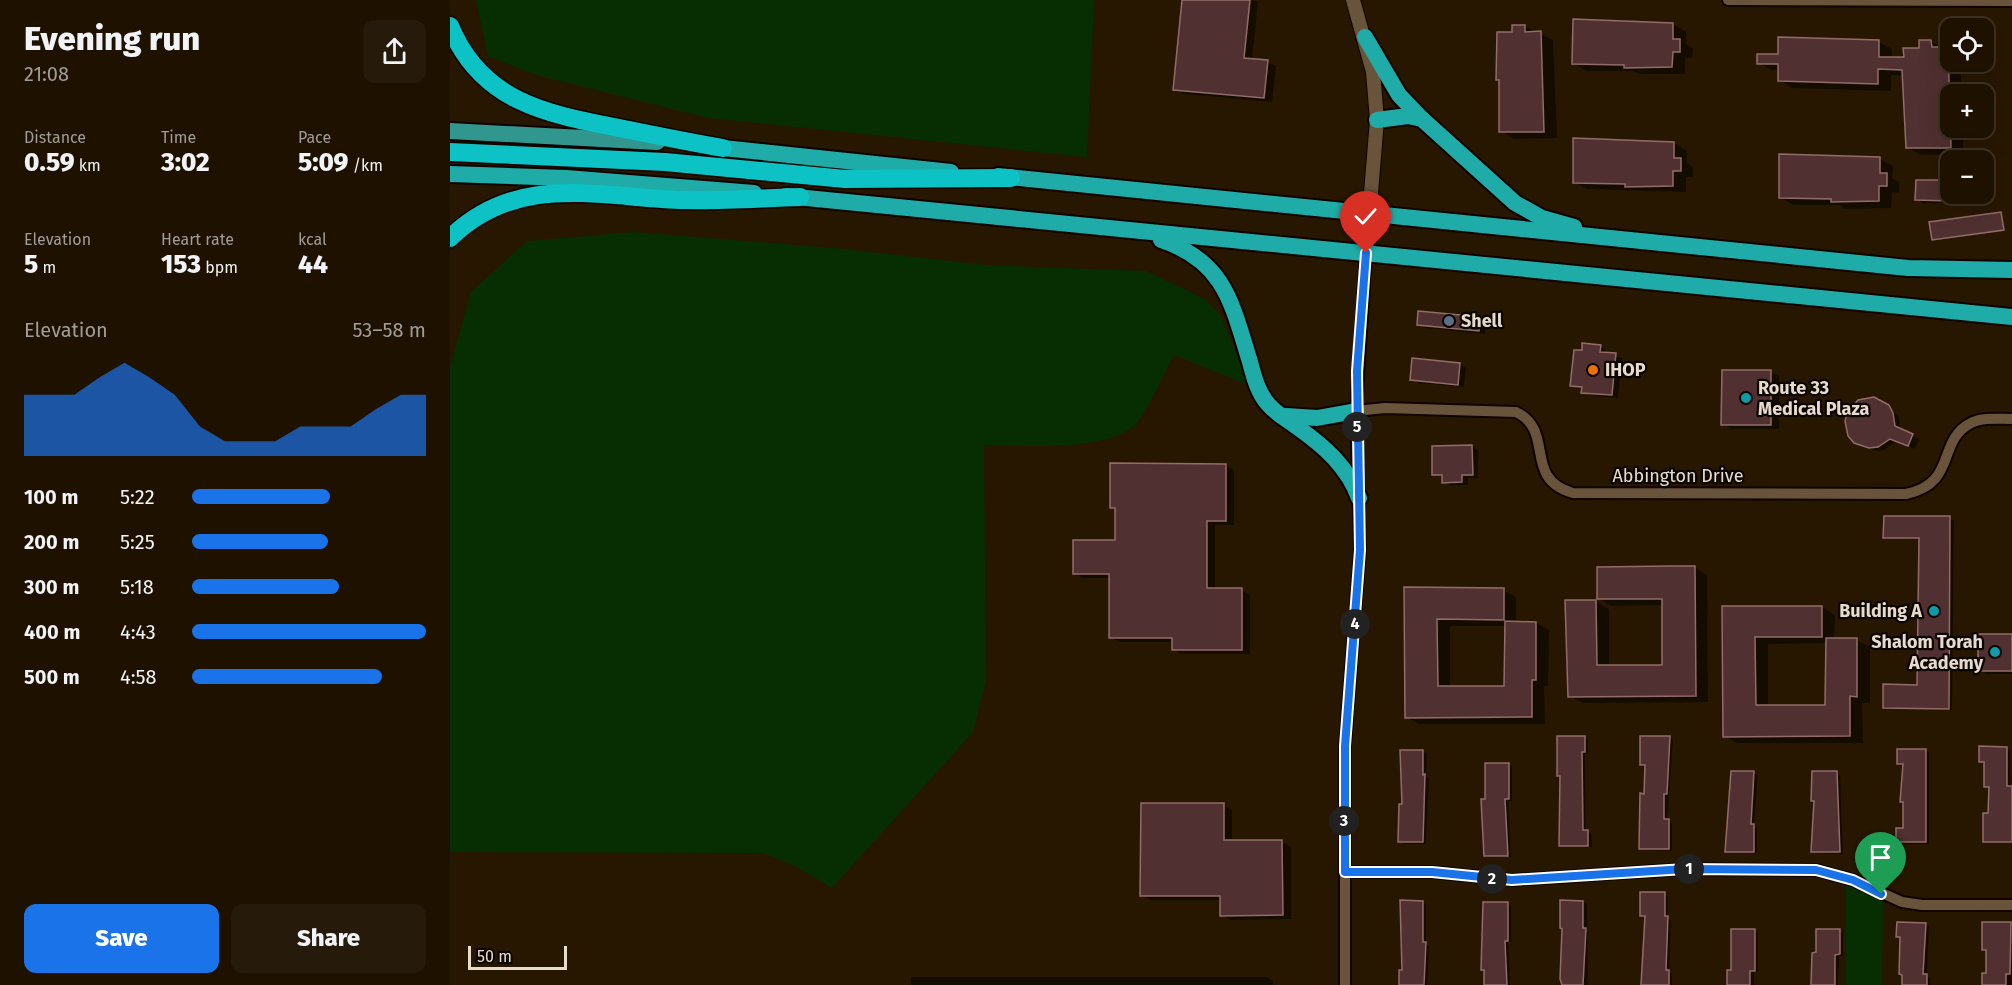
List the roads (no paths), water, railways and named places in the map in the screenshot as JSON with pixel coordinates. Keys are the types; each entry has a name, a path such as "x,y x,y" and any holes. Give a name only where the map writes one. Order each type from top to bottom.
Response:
{"highway":[{"path":"450,26 464,52 482,75 500,90 526,105 568,118 723,148 1908,268 2012,270"},
{"path":"1365,37 1399,95 1422,119 1515,203 1542,218 1652,243"},
{"path":"1377,120 1408,116 1422,119"},
{"path":"450,152 642,160 845,180 1011,178"},
{"path":"450,174 659,184 2012,317"},
{"path":"450,238 469,221 494,206 538,194 566,193 686,200 800,197"},
{"path":"1134,231 1184,248 1203,260 1232,303 1258,388 1266,402 1279,415 1340,462 1359,498"},
{"path":"1279,415 1294,418 1317,418 1356,411"}],"main road":[{"path":"450,131 579,137 723,148"}],"street":[{"path":"1345,985 1345,746 1357,603 1359,498 1356,411 1368,213 1377,120 1373,72 1353,0"},
{"path":"1728,0 2012,1"},
{"name":"Abbington Drive","path":"1356,411 1385,408 1516,412 1533,424 1545,475 1553,484 1573,493 1906,494 1921,491 1935,481 1956,434 1971,422 2012,419"},
{"path":"1345,872 1432,872 1512,880 1685,869 1816,870 1853,880 1902,902 1923,905 2012,905"}],"place":[{"name":"Shell","path":"1449,321"},
{"name":"IHOP","path":"1593,370"},
{"name":"Route 33 Medical Plaza","path":"1746,398"},
{"name":"Building A","path":"1934,611"},
{"name":"Shalom Torah Academy","path":"1995,652"}]}
